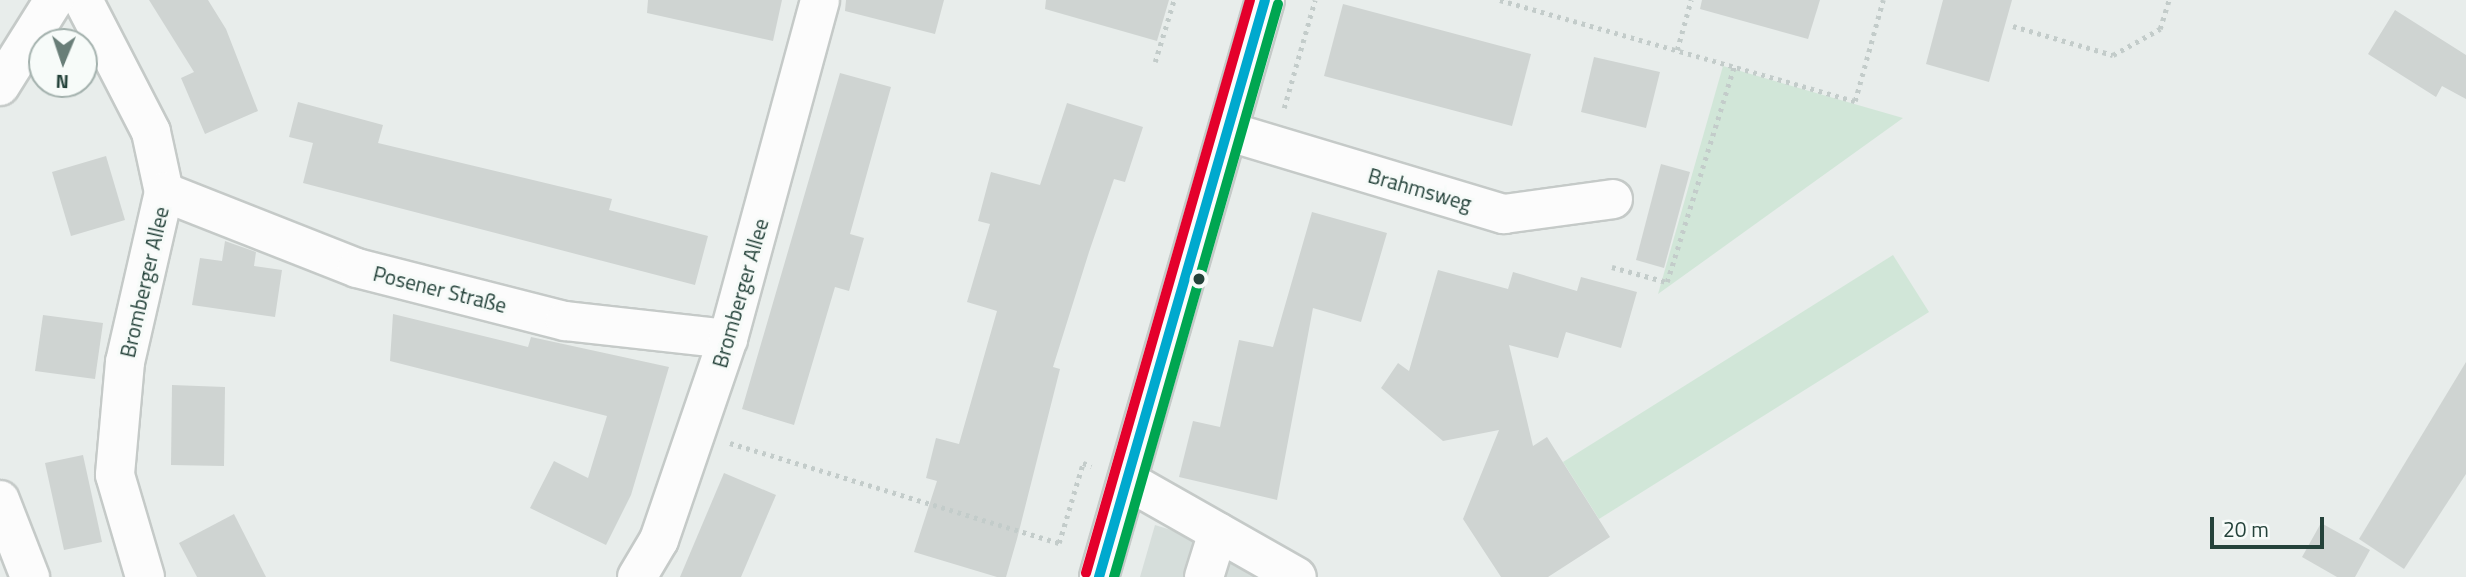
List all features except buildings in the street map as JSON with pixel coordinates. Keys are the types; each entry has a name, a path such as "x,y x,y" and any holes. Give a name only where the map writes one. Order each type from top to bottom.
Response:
{"street":[{"path":"0,86 54,0"},
{"name":"Bromberger Allee","path":"82,0 151,132 164,192 125,362 115,475 145,577"},
{"name":"Bromberger Allee","path":"637,577 659,540 728,339 820,0"},
{"path":"1099,577 1230,132 1265,0"},
{"name":"Brahmsweg","path":"1230,132 1504,214 1613,199"},
{"name":"Posener Straße","path":"164,192 357,268 565,321 728,339"},
{"path":"1128,481 1297,577"},
{"path":"0,500 30,577"},
{"path":"1204,577 1218,532"}],"path":[{"path":"1156,62 1174,0"},
{"path":"1273,146 1315,0"},
{"path":"1500,0 1855,101 1883,0"},
{"path":"1677,50 1691,0"},
{"path":"2013,26 2113,55 2160,29 2169,0"},
{"path":"1612,267 1667,282 1734,67"},
{"path":"696,433 1059,543 1083,463 1128,481"}],"shaded area":[{"path":"1155,525 1216,544 1270,577 1140,577"}],"green space":[{"path":"1723,66 1903,118 1658,294"},
{"path":"1893,255 1929,312 1599,519 1563,462"}],"transit line":[{"path":"1086,573 1250,0"},
{"path":"1099,577 1265,0"},
{"path":"1114,577 1278,4"}]}
